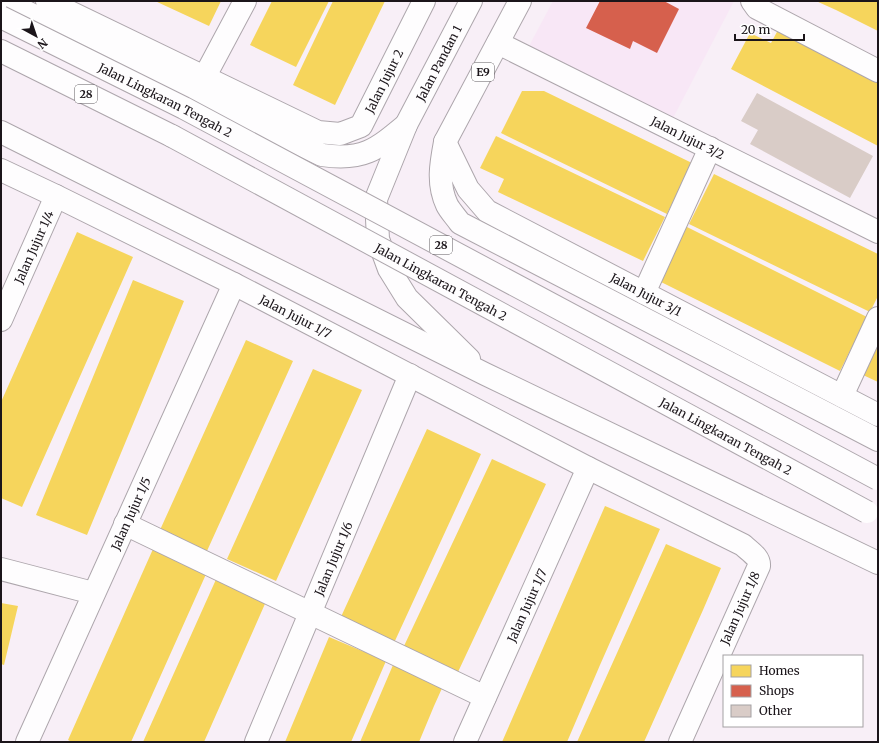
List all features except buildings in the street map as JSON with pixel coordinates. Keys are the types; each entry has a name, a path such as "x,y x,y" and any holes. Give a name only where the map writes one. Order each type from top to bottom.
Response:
{"main road":[{"path":"4,1 322,155 346,157 363,154 382,146 406,125"},
{"path":"59,4 205,76 245,1"},
{"name":"Jalan Jujur 2","path":"205,76 318,132 340,134 361,126 424,1"},
{"name":"Jalan Pandan 1","path":"471,1 406,125 376,199 378,239 389,270 407,298 485,374"},
{"name":"E9","path":"445,142 520,1"},
{"path":"752,1 756,8 878,71"},
{"name":"Jalan Lingkaran Tengah 2","path":"1,18 184,108 878,479"},
{"name":"Jalan Jujur 3/2","path":"498,43 878,232"},
{"name":"Jalan Lingkaran Tengah 2","path":"1,51 172,136 873,514"},
{"path":"1,132 485,374 878,563"},
{"path":"445,142 440,164 441,187 447,206 460,223 878,440"},
{"name":"Jalan Jujur 3/1","path":"445,142 468,188 487,211 878,415"},
{"path":"644,293 710,148"},
{"name":"Jalan Jujur 1/7","path":"1,170 234,284 588,468 743,545"},
{"name":"Jalan Jujur 1/4","path":"1,320 56,196"},
{"name":"Jalan Jujur 1/5","path":"27,742 234,284"},
{"path":"842,396 878,318"},
{"name":"Jalan Jujur 1/6","path":"256,742 410,375"},
{"name":"Jalan Jujur 1/7","path":"465,742 588,468"},
{"path":"125,524 485,697"},
{"name":"Jalan Jujur 1/8","path":"680,742 759,566 760,562 758,559 743,545"},
{"path":"1,569 94,593"}],"shaded area":[{"path":"553,1 734,1 672,120 528,48"}]}
